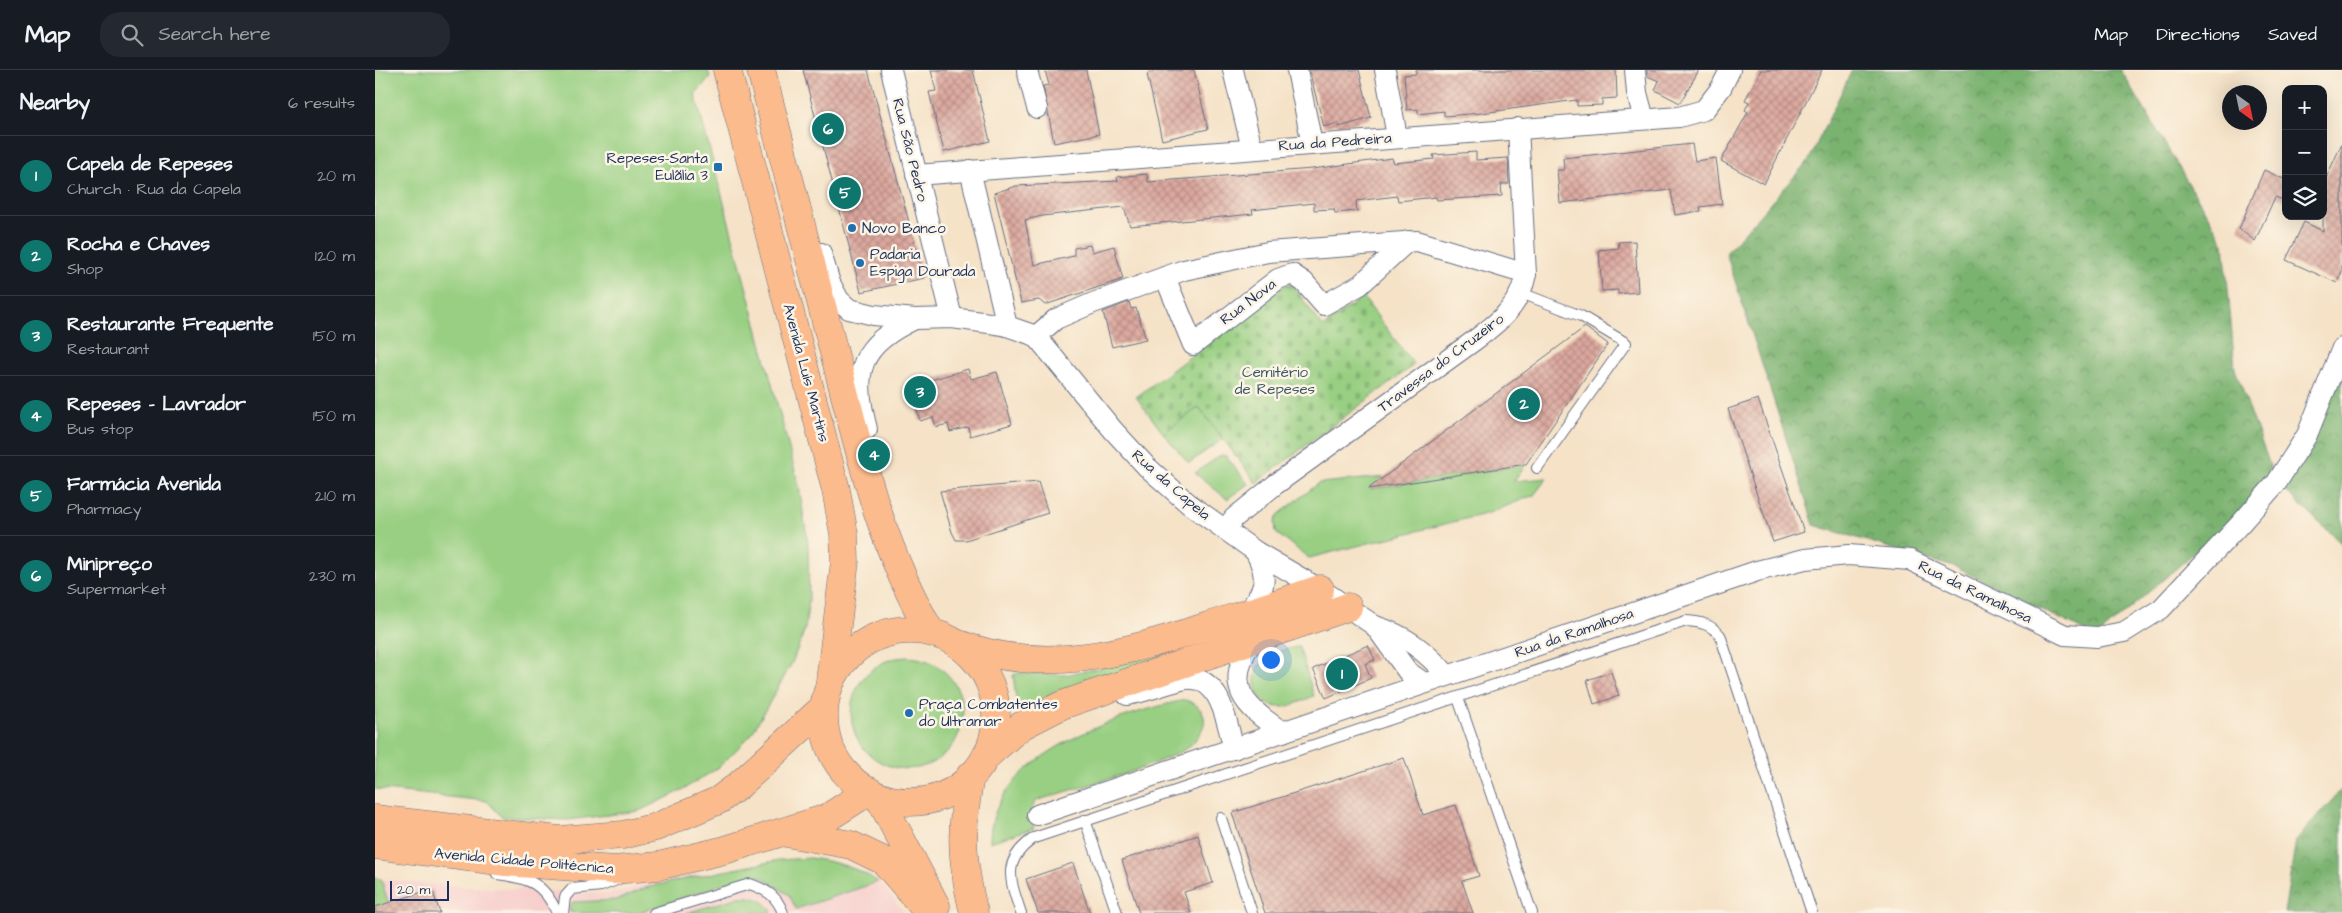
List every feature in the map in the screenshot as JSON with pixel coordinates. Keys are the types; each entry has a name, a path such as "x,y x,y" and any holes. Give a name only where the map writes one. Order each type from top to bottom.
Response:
{"main road":[{"name":"Avenida Luís Martins","path":"727,70 837,490 844,534 843,587 830,681"},
{"path":"761,70 868,484 893,557 908,591 930,632"},
{"path":"1332,597 1252,641 1042,714 1021,726 951,791 928,800 903,802 874,794 855,782 836,762 826,736 823,708 830,681 847,656 871,638 900,630 930,632 978,651 1028,659 1100,657 1149,645 1247,613 1332,597"},
{"path":"957,643 976,660 989,682 996,707 995,732 978,766 962,820 966,882 974,913"},
{"name":"Avenida Cidade Politécnica","path":"375,819 559,840 623,835 656,826 719,800 738,786 823,708"},
{"path":"874,794 917,866 938,913"},
{"name":"Avenida Cidade Politécnica","path":"375,845 471,865 615,870 658,866 693,859 787,832 827,818 874,794"},
{"path":"787,832 851,845 883,861 929,913"}],"street":[{"name":"Rua São Pedro","path":"891,70 952,318"},
{"path":"1027,70 1037,108"},
{"path":"1233,70 1252,149"},
{"path":"1297,70 1312,144"},
{"path":"1385,70 1397,137"},
{"path":"1635,70 1637,92 1644,120"},
{"name":"Rua da Pedreira","path":"916,174 1679,117 1704,110 1721,88 1730,70"},
{"path":"795,203 815,230 830,283 839,300 849,309 915,319 952,318 1007,326 1036,336 1056,319 1184,270 1268,252 1417,241 1524,283 1519,128"},
{"path":"970,170 1007,326"},
{"name":"Rua Nova","path":"1165,277 1193,345 1278,279 1291,274 1305,282 1324,305 1360,285 1408,241"},
{"name":"Travessa do Cruzeiro","path":"1225,530 1234,518 1276,484 1503,319 1524,283"},
{"path":"868,484 876,463 861,408 859,380 866,357 879,340 893,329 915,319"},
{"name":"Rua da Capela","path":"1036,336 1113,430 1147,467 1189,504 1255,551 1332,597 1375,626 1408,672 1424,683"},
{"name":"Rua da Ramalhosa","path":"1037,815 1757,571 1805,559 1849,555 1910,560 2065,635 2097,637 2124,632 2161,609 2243,522 2277,482 2307,435 2342,348"},
{"path":"1247,613 1260,596 1264,585 1265,575 1255,551"},
{"path":"1193,660 1215,640 1332,597"},
{"path":"1375,626 1395,632 1413,642 1447,675"},
{"path":"1252,641 1243,655 1239,670 1240,692 1249,707 1283,732"},
{"path":"1095,694 1113,697 1189,679 1203,682 1212,688 1219,699 1234,748"}],"lane":[{"path":"1524,283 1626,343 1537,468"},
{"path":"1021,913 1011,881 1011,863 1021,848 1034,838 1687,622 1699,622 1712,626 1720,635 1812,913"},
{"path":"1457,698 1532,913"},
{"path":"1221,818 1252,913"},
{"path":"1085,820 1117,913"},
{"path":"471,865 528,881 544,889 557,913"},
{"path":"563,913 566,893 572,889 601,886 620,879 637,868"},
{"path":"653,913 741,885 751,884 771,894 779,902 783,913"}],"shaded area":[{"path":"810,858 837,862 864,872 883,885 904,913 375,913 375,878 434,885 608,894 642,885 779,860"}],"green space":[{"path":"375,70 708,70 710,78 695,94 799,486 808,544 809,599 805,629 792,663 751,735 718,768 679,792 639,811 568,820 502,817 487,801 375,789"},
{"path":"1852,70 2121,70 2224,243 2235,369 2276,482 2097,637 1957,568 1814,525 1726,253 1809,160"},
{"name":"Cemitério de Repeses","path":"1290,282 1323,327 1363,297 1414,365 1256,483 1199,407 1163,433 1136,397"},
{"path":"2342,371 2342,544 2276,482"},
{"path":"1199,407 1223,439 1189,463 1163,433"},
{"path":"1221,455 1226,456 1248,484 1227,499 1195,473"},
{"path":"1526,464 1514,481 1547,478 1534,495 1489,513 1309,558 1276,533 1275,522 1278,515 1319,483 1385,477 1370,489"},
{"path":"1199,640 1189,650 1052,695 1020,708 1017,706 1013,675 1018,673 1065,675 1123,663"},
{"path":"1299,646 1314,696 1289,706 1271,706 1264,702 1256,688 1256,671 1260,663 1270,655"},
{"path":"907,657 928,661 947,673 959,692 963,713 959,734 947,753 928,765 907,769 886,765 867,753 855,734 851,713 855,692 867,673 886,661"},
{"path":"1185,700 1195,704 1204,717 1201,732 1186,749 1129,773 1036,801 1030,811 1034,828 990,842 995,812 1011,786 1034,763 1062,744 1094,729 1126,716"},
{"path":"2342,789 2342,913 2284,913 2296,840"},
{"path":"810,858 846,866 862,872 878,882 796,909 789,895 760,876 738,879 638,913 570,913 570,906 573,902 617,900 645,888 680,880 779,860"},
{"path":"375,878 381,879 389,905 375,910"},
{"path":"739,897 759,899 766,904 772,913 686,913"}],"building":[{"path":"803,70 868,70 924,278 861,292"},
{"path":"931,70 973,70 990,141 944,152 929,92 936,91"},
{"path":"1045,70 1086,70 1099,134 1054,143 1043,86 1049,85"},
{"path":"1153,70 1194,70 1208,129 1162,140 1147,74 1153,72"},
{"path":"1309,70 1359,70 1371,118 1339,127 1338,123 1324,127"},
{"path":"1416,70 1616,70 1617,98 1602,99 1602,105 1577,106 1577,100 1482,113 1444,116 1444,111 1418,114 1418,109 1407,110 1404,75 1416,74"},
{"path":"1647,70 1699,70 1680,103 1655,90 1659,81 1647,76"},
{"path":"1761,70 1822,70 1764,184 1721,161 1748,112 1745,110 1749,102 1745,100"},
{"path":"2342,143 2342,271 2337,283 2286,260 2304,222 2323,231 2323,220 2327,220 2327,176"},
{"path":"1692,144 1695,161 1716,158 1722,204 1700,207 1701,211 1675,215 1671,190 1560,203 1557,170 1564,170 1563,158"},
{"path":"1476,152 1476,160 1508,158 1509,184 1501,184 1502,196 1437,200 1436,197 1398,201 1397,196 1356,201 1357,211 1335,213 1334,209 1314,210 1314,203 1252,210 1253,214 1130,226 1124,207 1042,216 1025,220 1034,265 1074,256 1074,248 1090,245 1092,252 1114,246 1123,279 1045,305 1039,300 1021,303 994,193 1016,186 1118,181 1117,177 1147,174 1148,182 1312,169 1392,158 1394,163 1434,159 1433,155"},
{"path":"2264,170 2282,178 2282,200 2275,197 2255,241 2239,229"},
{"path":"1635,241 1638,292 1618,294 1618,290 1602,291 1599,250 1619,248 1618,242"},
{"path":"1129,302 1131,309 1136,308 1146,339 1112,347 1103,312"},
{"path":"1585,327 1608,344 1526,464 1368,489"},
{"path":"968,369 971,379 997,372 1012,424 970,436 968,427 950,432 948,424 936,427 933,417 920,421 910,386"},
{"path":"1758,399 1804,532 1773,542 1728,409"},
{"path":"1038,482 1048,513 966,540 956,540 940,491"},
{"path":"1368,645 1375,660 1365,664 1371,678 1326,698 1313,669"},
{"path":"1611,672 1619,696 1594,704 1587,680"},
{"path":"1404,758 1423,815 1456,805 1479,876 1462,881 1473,913 1265,913 1232,813"},
{"path":"1198,835 1213,883 1184,892 1191,913 1139,913 1122,860"},
{"path":"1073,863 1090,913 1038,913 1026,879"},
{"path":"432,889 440,913 375,913 375,907"}],"place":[{"name":"Minipreço","path":"828,129"},
{"name":"Repeses-Santa Eulãlia 3","path":"718,167"},
{"name":"Farmácia Avenida","path":"845,193"},
{"name":"Novo Banco","path":"852,228"},
{"name":"Padaria Espiga Dourada","path":"860,263"},
{"name":"Restaurante Frequente","path":"920,392"},
{"name":"Rocha e Chaves","path":"1524,404"},
{"name":"Repeses - Lavrador","path":"874,455"},
{"name":"Capela de Repeses","path":"1342,674"},
{"name":"Praça Combatentes do Ultramar","path":"909,713"}]}
